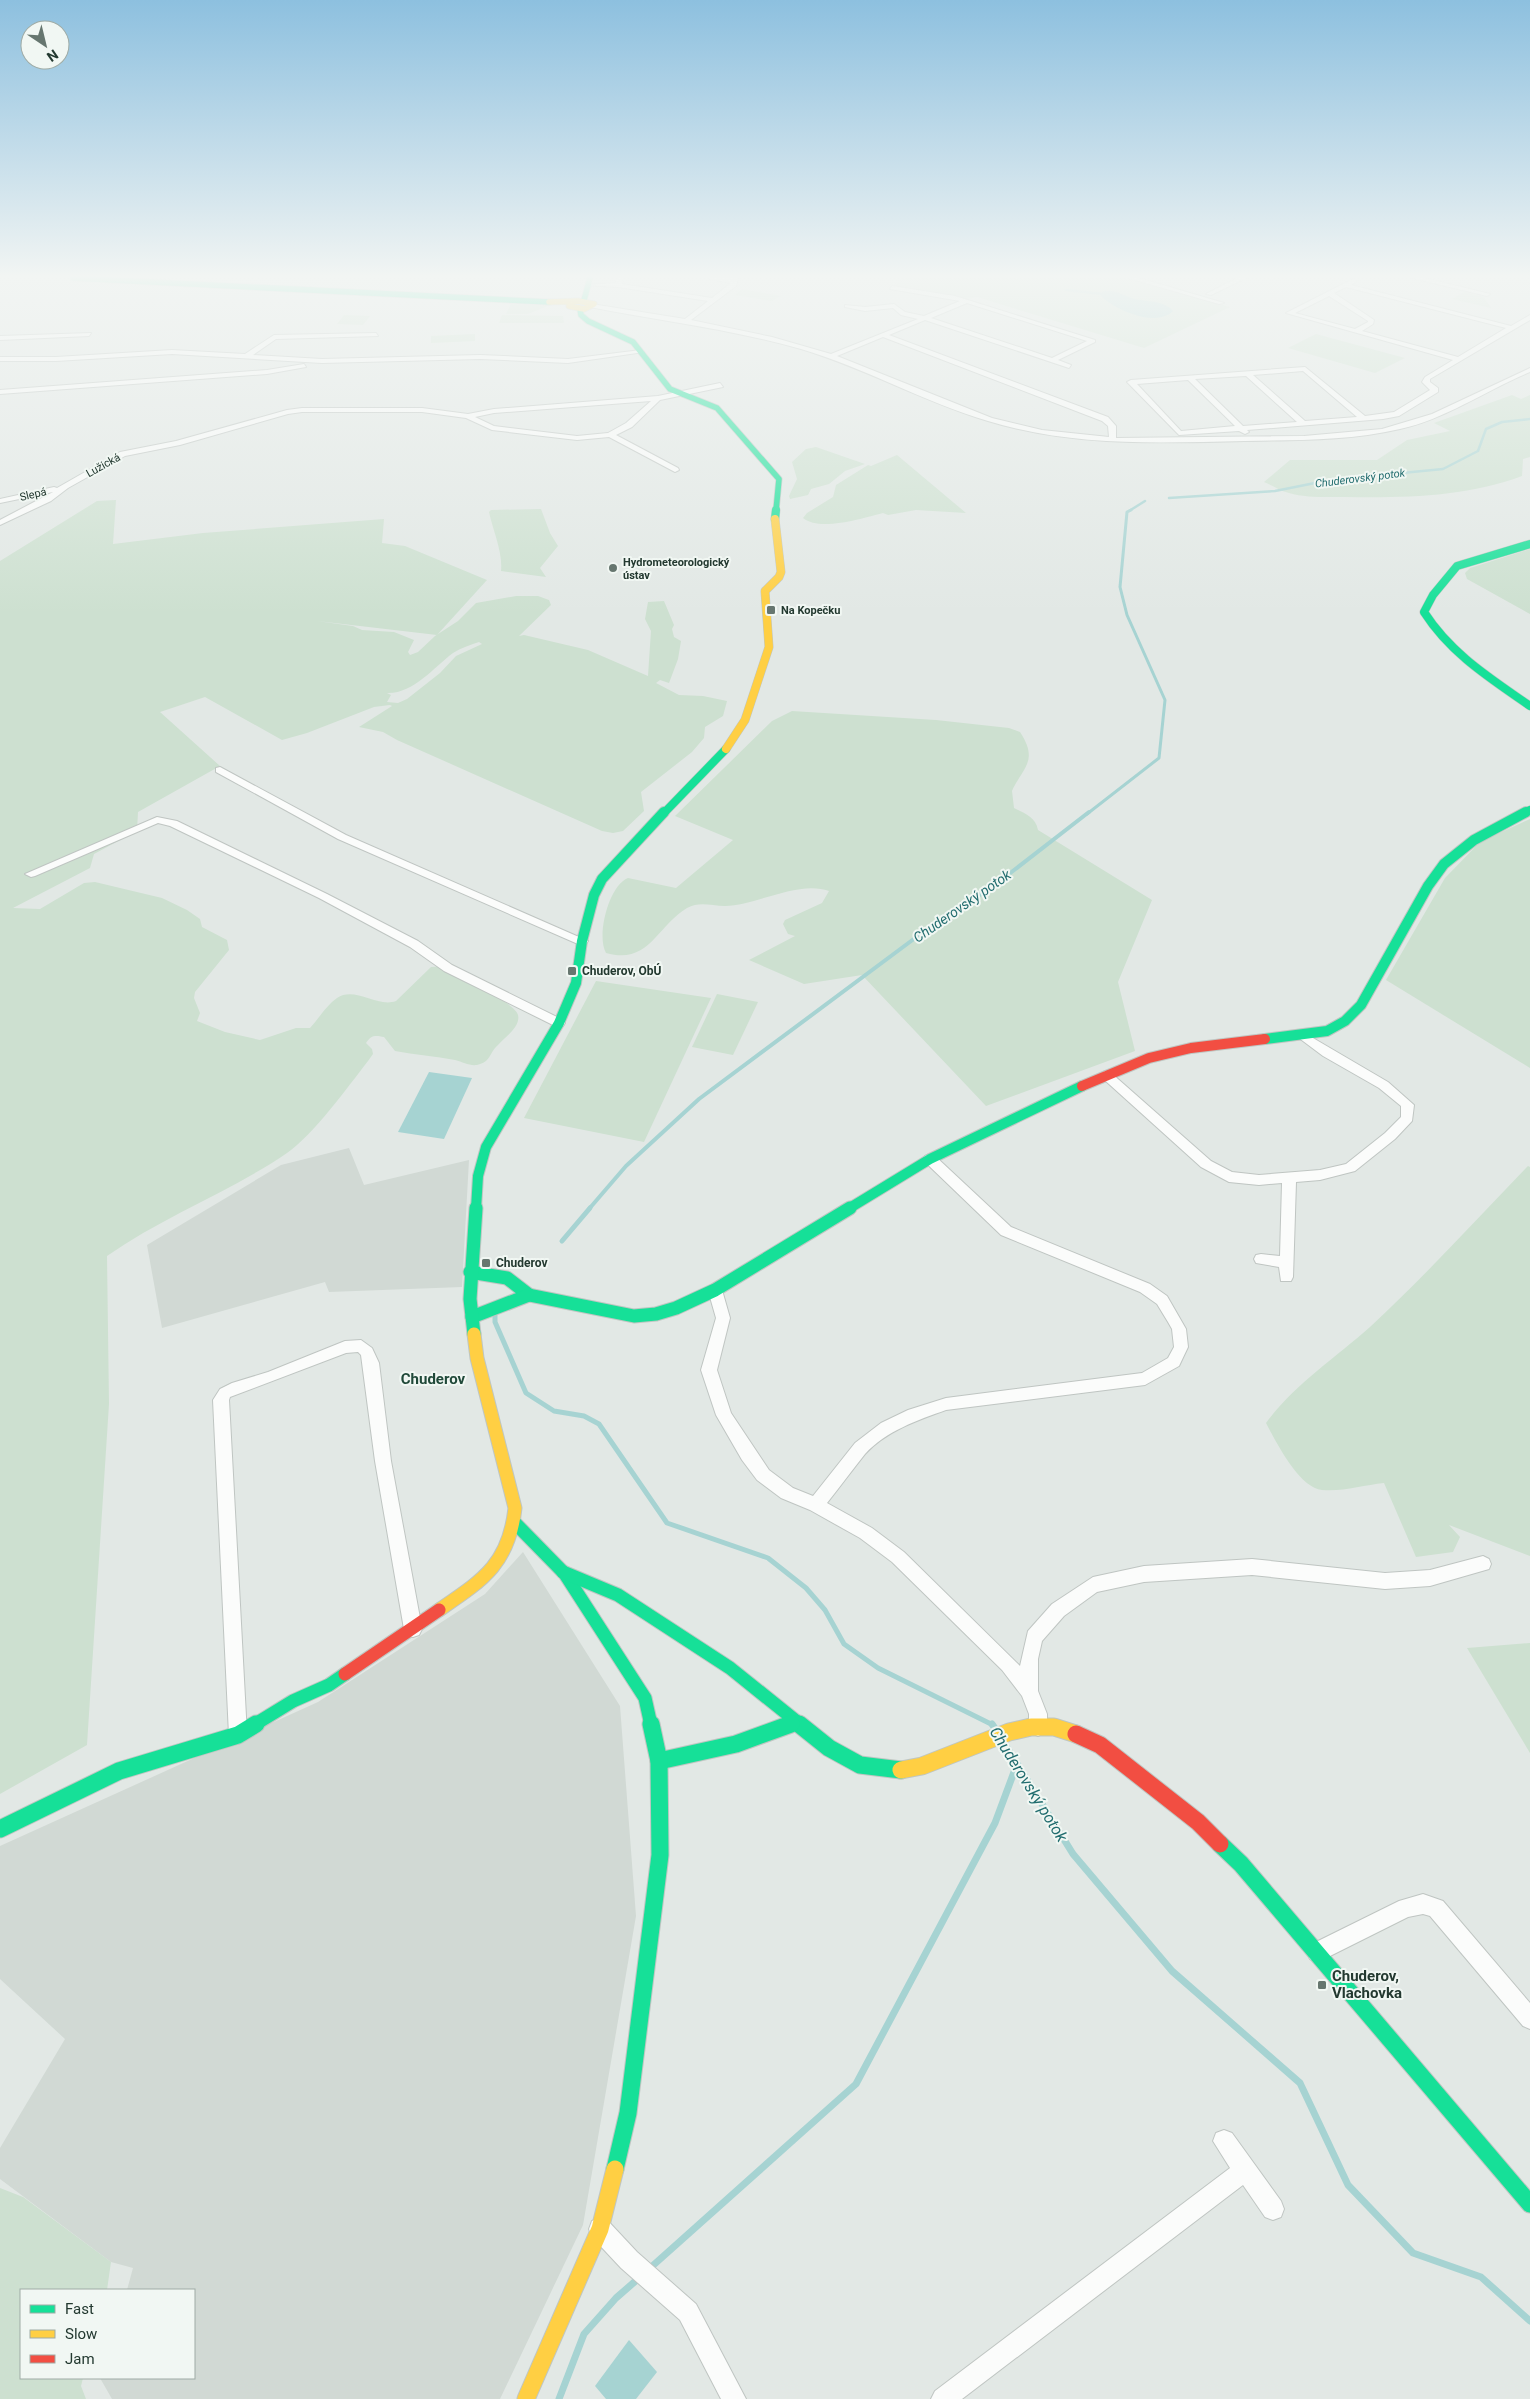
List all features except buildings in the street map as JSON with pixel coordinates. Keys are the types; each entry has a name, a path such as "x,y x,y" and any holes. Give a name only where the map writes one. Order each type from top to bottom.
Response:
{"street":[{"path":"0,392 27,390"},
{"path":"0,1829 120,1771 238,1735 293,1701 329,1685 485,1578 499,1561 509,1543 515,1523 515,1508 476,1358 472,1317 470,1272 478,1176 486,1147 559,1023 576,983 582,941 594,895 602,879 626,851 723,754 745,720 769,647 765,591 779,576 782,568 774,532 779,479 716,408 672,390"},
{"name":"Lužická","path":"0,523 48,499 65,486 128,452 177,443 286,412 302,410 404,410 468,416 494,411 658,398 697,390"},
{"path":"915,390 987,419 1040,432 1112,441 1252,439 1342,435 1399,427 1438,414 1485,390"},
{"path":"1028,390 1104,419 1112,424 1114,428 1112,441"},
{"path":"1138,390 1179,433 1396,414 1435,390"},
{"path":"1202,390 1252,439"},
{"path":"1266,390 1303,423"},
{"path":"1330,390 1363,418"},
{"path":"468,416 492,428 577,438 610,435 630,425 658,398"},
{"path":"610,435 675,470"},
{"name":"Slepá","path":"0,501 65,486"},
{"path":"1530,544 1457,566 1427,605 1424,612 1431,628 1460,654 1530,706"},
{"path":"220,770 342,837 582,941"},
{"path":"470,1272 507,1278 529,1295 634,1316 651,1316 682,1307 715,1290 930,1160 1056,1096 1105,1075 1148,1058 1191,1048 1249,1039 1301,1035 1333,1028 1345,1022 1361,1005 1428,886 1444,864 1474,840 1530,810"},
{"path":"30,874 157,820 173,823 323,896 414,944 448,968 559,1023"},
{"path":"1105,1075 1206,1164 1229,1177 1259,1180 1289,1178 1320,1175 1350,1168 1390,1136 1407,1118 1408,1105 1393,1090 1315,1047 1301,1035"},
{"path":"816,1505 861,1448 887,1428 913,1415 946,1404 1145,1379 1174,1362 1180,1347 1179,1329 1162,1300 1145,1288 1006,1231 930,1160"},
{"path":"1261,1259 1286,1270 1289,1178"},
{"path":"715,1290 723,1318 709,1370 724,1415 748,1455 763,1475 788,1493 816,1505 866,1533 898,1557 1008,1664 1029,1691 1038,1714 1038,1727"},
{"path":"472,1317 529,1295"},
{"path":"238,1735 226,1476 220,1414 220,1400 230,1390 271,1377 346,1347 361,1346 367,1352 371,1364 383,1461 413,1629"},
{"path":"515,1523 563,1572 645,1698 658,1761 660,1855 646,1982 628,2113 600,2229 526,2399"},
{"path":"1029,1691 1029,1660 1034,1637 1058,1610 1094,1585 1144,1574 1252,1567 1385,1581 1430,1578 1484,1564"},
{"path":"563,1572 618,1595 730,1668 829,1748 860,1765 890,1770 916,1769 998,1735 1038,1727 1066,1729 1100,1745 1147,1784 1198,1822 1241,1864 1530,2204"},
{"path":"658,1761 736,1744 797,1722"},
{"path":"1317,1952 1406,1908 1423,1904 1436,1908 1530,2019"},
{"path":"1224,2141 1273,2209"},
{"path":"943,2399 1245,2170"},
{"path":"600,2229 629,2260 688,2312 734,2399"}],"shaded area":[{"path":"349,1148 364,1185 469,1160 462,1287 329,1292 325,1282 162,1328 147,1245 281,1165"},
{"path":"523,1552 620,1706 636,1916 583,2225 500,2399 112,2399 101,2379 195,2379 195,2289 127,2289 133,2268 111,2262 0,2179 0,2148 65,2039 0,1979 0,1846 318,1702 485,1594"}],"green space":[{"path":"1512,395 1521,399 1530,395 1530,457 1523,459 1522,476 1501,483 1457,492 1389,497 1302,496 1286,492 1264,482 1290,460 1377,460 1407,440 1450,431 1434,423"},
{"path":"816,447 865,464 845,471 829,484 811,489 808,495 790,499 789,496 797,479 792,462 806,449"},
{"path":"897,455 966,513 916,510 888,515 883,513 831,524 810,522 803,518 807,513 833,497 836,485 868,465 871,466"},
{"path":"116,500 113,544 203,533 384,519 382,543 405,546 487,580 438,634 458,621 476,603 516,596 538,596 549,600 551,605 519,636 524,635 588,650 648,676 651,631 645,619 648,602 664,601 674,625 672,629 674,637 681,641 678,659 669,683 660,680 656,683 679,695 703,696 727,701 723,716 705,727 704,738 692,752 641,792 644,811 623,831 613,833 602,831 397,740 383,732 359,727 392,706 390,705 374,707 307,733 282,740 205,697 160,712 220,766 138,812 137,831 94,854 90,868 13,908 40,909 84,883 95,882 162,898 187,910 200,919 202,927 227,940 229,950 195,992 194,998 200,1013 197,1021 225,1032 260,1040 296,1028 310,1028 330,1004 344,995 351,994 381,1002 396,1001 431,967 449,969 471,980 507,1003 515,1010 518,1019 515,1028 495,1048 485,1062 477,1065 395,1051 384,1037 376,1036 370,1038 366,1043 372,1049 373,1054 330,1110 297,1145 243,1180 151,1229 107,1256 109,1404 87,1745 0,1794 0,561 97,501","holes":["317,621 437,635 418,652 410,655 408,652 414,640 394,632 362,630 353,626","479,642 482,644 456,656 440,673 407,699 398,703 387,702 391,695 387,693 396,692 414,685 453,653"]},
{"path":"541,509 550,533 558,546 540,568 546,577 501,571 499,549 489,512 491,510"},
{"path":"1530,549 1530,614 1467,579 1465,573 1470,568"},
{"path":"792,711 936,720 1009,728 1020,732 1026,742 1029,757 1012,791 1014,808 1032,819 1038,830 1152,900 1118,982 1135,1051 986,1106 862,975 804,984 749,960 795,936 788,934 783,924 785,920 822,903 829,891 817,888 791,891 737,905 701,904 692,906 676,916 642,949 632,954 606,953 603,945 603,935 606,912 615,890 621,883 628,878 676,888 733,840 675,816 772,721"},
{"path":"1530,819 1530,1068 1386,980 1445,878 1480,842"},
{"path":"596,981 711,998 644,1142 524,1118"},
{"path":"717,994 758,1002 733,1055 692,1047"},
{"path":"1528,1166 1530,1167 1530,1556 1449,1525 1460,1537 1453,1552 1416,1557 1384,1483 1337,1490 1322,1490 1313,1487 1289,1463 1266,1423 1289,1396 1370,1327 1411,1288"},
{"path":"1530,1643 1530,1753 1467,1648"},
{"path":"0,2188 23,2197 111,2262 107,2289 20,2289 20,2379 83,2379 81,2386 86,2399 0,2399"}],"water":[{"path":"429,1072 472,1078 444,1139 398,1132"},
{"path":"629,2340 657,2372 636,2399 606,2399 595,2386"}],"waterway":[{"name":"Chuderovský potok","path":"1169,498 1275,491 1330,480 1443,469 1478,451 1486,429 1502,422 1530,419"},
{"name":"Chuderovský potok","path":"1129,511 1145,501"},
{"name":"Chuderovský potok","path":"1087,814 1159,758 1165,700 1127,615 1120,587 1127,512 1129,511"},
{"name":"Chuderovský potok","path":"589,1209 626,1166 699,1099 946,915 991,888 1089,812"},
{"name":"Chuderovský potok","path":"562,1241 590,1208"},
{"name":"Chuderovský potok","path":"495,1313 495,1322 526,1393 554,1411 584,1416 599,1424 667,1523 768,1558 806,1588 825,1610 844,1644 878,1668 993,1725"},
{"name":"Chuderovský potok","path":"993,1725 996,1730"},
{"name":"Chuderovský potok","path":"1003,1741 1073,1854 1172,1971 1300,2083 1348,2185 1413,2253 1481,2277 1530,2321"},
{"path":"649,2269 856,2084 995,1823 1017,1764"},
{"path":"559,2399 584,2334 616,2298 639,2278"}],"traffic: fast":[{"path":"672,390 717,408 779,479 775,519"},
{"path":"1530,544 1457,566 1433,595 1424,612 1445,641 1471,665 1530,706"},
{"path":"474,1334 470,1299 478,1176 486,1147 559,1023 576,983 582,941 594,895 602,879 626,851 726,749"},
{"path":"1265,1039 1327,1031 1345,1021 1361,1005 1428,886 1444,864 1474,840 1530,810"},
{"path":"472,1317 529,1295 634,1316 656,1314 676,1308 715,1290 930,1159 1082,1086"},
{"path":"470,1272 507,1278 529,1295"},
{"path":"515,1523 565,1574 645,1698 659,1761 660,1855 628,2113 615,2169"},
{"path":"563,1572 618,1595 730,1668 829,1748 860,1765 901,1770"},
{"path":"0,1829 119,1771 238,1735 293,1701 329,1685 345,1674"},
{"path":"659,1761 736,1744 797,1722"},
{"path":"1220,1844 1241,1864 1530,2204"}],"traffic: slow":[{"path":"726,749 745,720 769,647 765,591 779,577 781,572 775,519"},
{"path":"439,1610 481,1580 492,1569 501,1557 513,1527 515,1508 477,1358 474,1334"},
{"path":"901,1770 944,1759 987,1740 1031,1727 1054,1727 1076,1734"},
{"path":"526,2399 600,2229 615,2169"}],"traffic: jam":[{"path":"1082,1086 1149,1058 1191,1048 1265,1039"},
{"path":"345,1674 439,1610"},
{"path":"1076,1734 1100,1745 1198,1822 1220,1844"}],"place":[{"name":"Hydrometeorologický ústav","path":"613,568"},
{"name":"Na Kopečku","path":"771,610"},
{"name":"Chuderov, ObÚ","path":"572,971"},
{"name":"Chuderov","path":"486,1263"},
{"name":"Chuderov, Vlachovka","path":"1322,1985"}],"district":[{"name":"Chuderov","path":"433,1379"}]}
